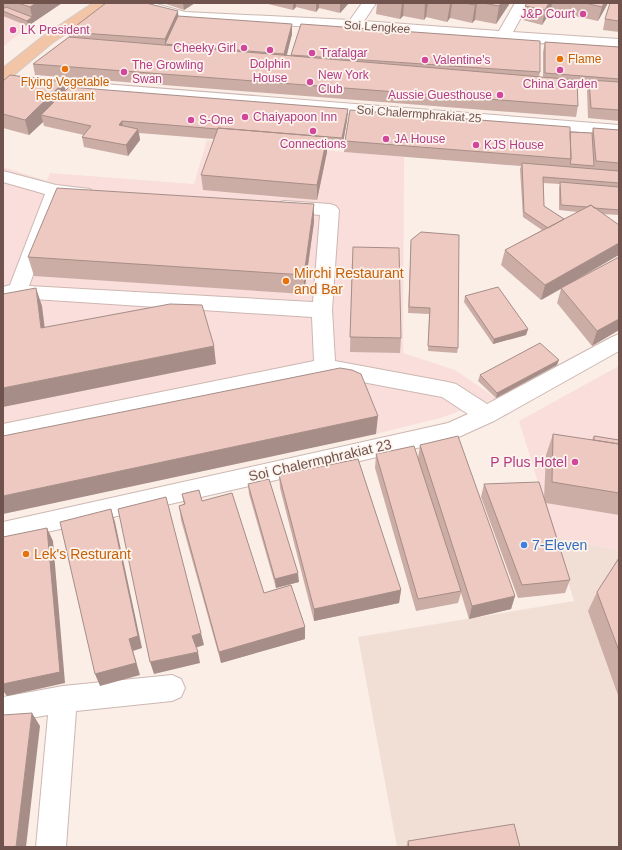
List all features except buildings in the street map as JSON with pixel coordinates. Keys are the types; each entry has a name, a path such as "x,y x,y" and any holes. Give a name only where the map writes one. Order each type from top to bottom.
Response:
{"main road":[{"path":"3,76 47,40 103,3"}],"street":[{"name":"Soi Lengkee","path":"137,3 184,16 354,25 619,44"},
{"path":"354,25 369,3"},
{"path":"503,36 522,3"},
{"name":"Soi Chalermphrakiat 25","path":"3,81 619,130"},
{"path":"3,176 55,191 102,194"},
{"path":"55,191 10,292 322,310"},
{"path":"267,206 330,210 322,310 325,367"},
{"name":"Soi Chalermphrakiat 23","path":"3,532 452,431 486,415 619,342"},
{"path":"3,433 325,367 448,390 486,415"},
{"path":"3,710 63,699 172,688"},
{"path":"51,847 63,699"}],"shaded area":[{"name":"LK President","path":"3,10 33,22 3,47"},
{"path":"207,140 404,157 403,353 455,370 496,398 440,418 376,434 3,514 3,167 47,181 50,173 194,184"},
{"name":"P Plus Hotel","path":"619,366 619,550 555,537 519,421"},
{"path":"555,537 619,550 619,847 397,847 358,637 574,601"}],"place":[{"name":"J&P Court","path":"583,14"},
{"name":"LK President","path":"13,30"},
{"name":"Cheeky Girl","path":"244,48"},
{"name":"Dolphin House","path":"270,50"},
{"name":"Trafalgar","path":"312,53"},
{"name":"Flame","path":"560,59"},
{"name":"Valentine's","path":"425,60"},
{"name":"Flying Vegetable Restaurant","path":"65,69"},
{"name":"China Garden","path":"560,70"},
{"name":"The Growling Swan","path":"124,72"},
{"name":"New York Club","path":"310,82"},
{"name":"Aussie Guesthouse","path":"500,95"},
{"name":"Chaiyapoon Inn","path":"245,117"},
{"name":"S-One","path":"191,120"},
{"name":"Connections","path":"313,131"},
{"name":"JA House","path":"386,139"},
{"name":"KJS House","path":"476,145"},
{"name":"Mirchi Restaurant and Bar","path":"286,281"},
{"name":"P Plus Hotel","path":"575,462"},
{"name":"7-Eleven","path":"524,545"},
{"name":"Lek's Resturant","path":"26,554"}]}
